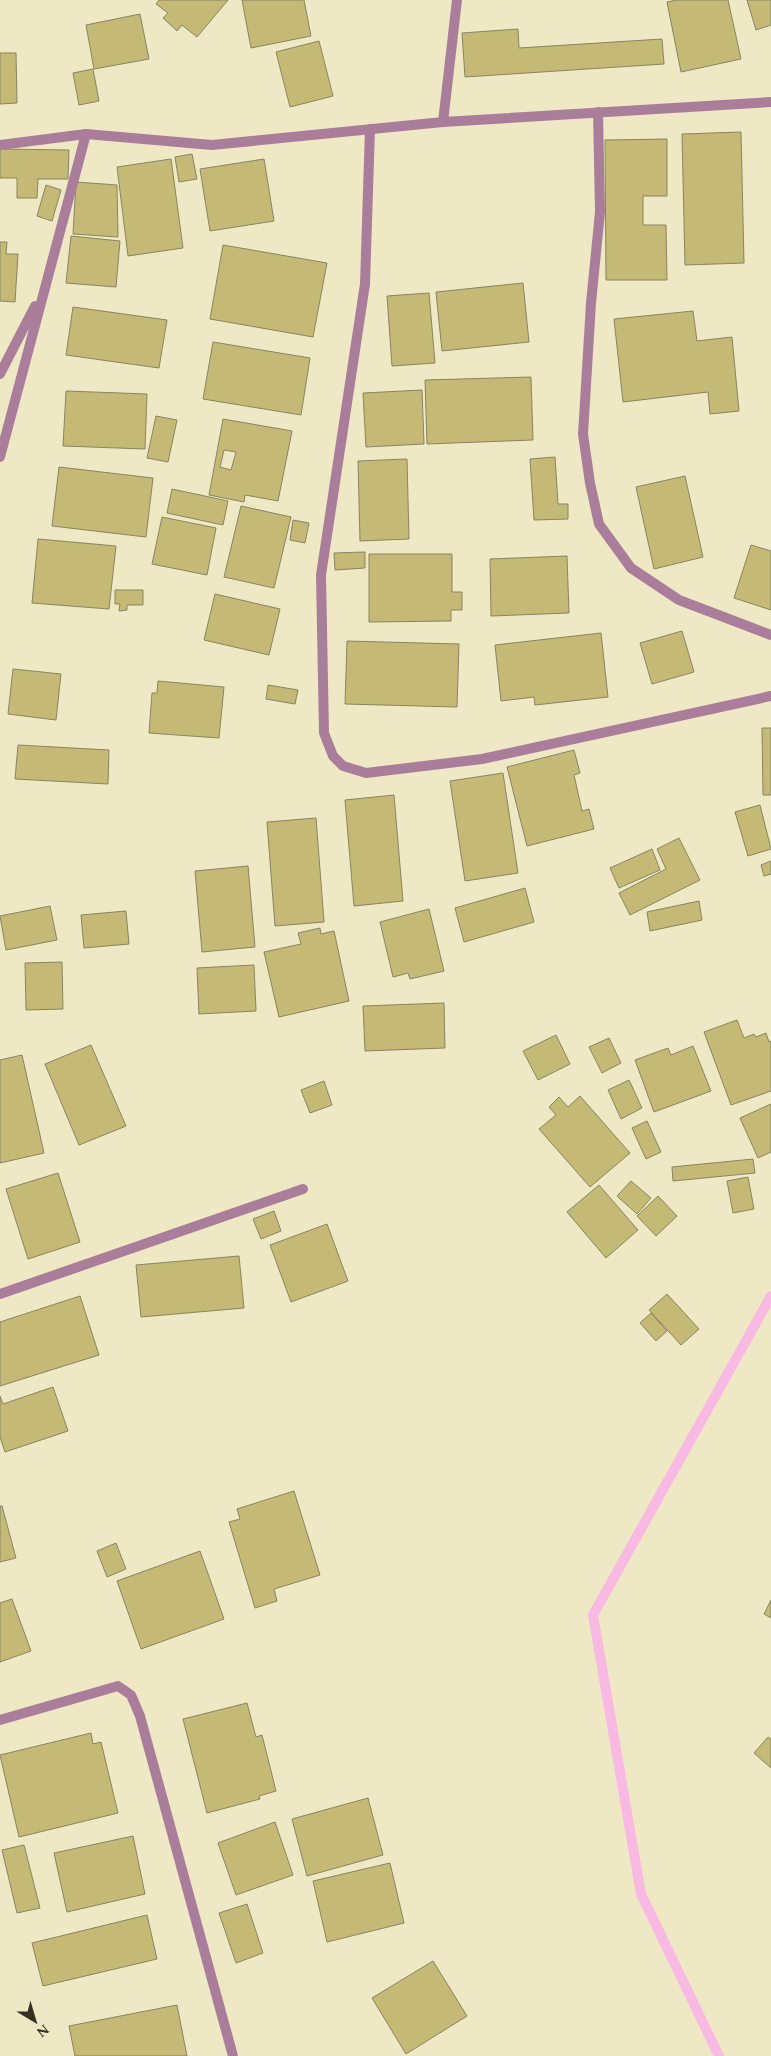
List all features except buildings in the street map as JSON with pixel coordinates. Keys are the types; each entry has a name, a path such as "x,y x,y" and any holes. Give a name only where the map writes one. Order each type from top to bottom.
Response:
{"street":[{"path":"443,122 457,0"},
{"path":"0,145 86,134 212,145 443,122 771,102"},
{"path":"598,112 600,212 583,434 590,483 599,524 631,568 679,600 771,636"},
{"path":"370,129 365,284 322,575 324,733 333,756 343,766 366,773 482,759 771,696"},
{"path":"0,457 86,134"},
{"path":"0,374 44,290"},
{"path":"0,1294 302,1189"},
{"path":"0,1720 118,1686 131,1695 140,1716 233,2056"}],"waterway":[{"path":"719,2056 641,1894 593,1615 771,1296"}]}
